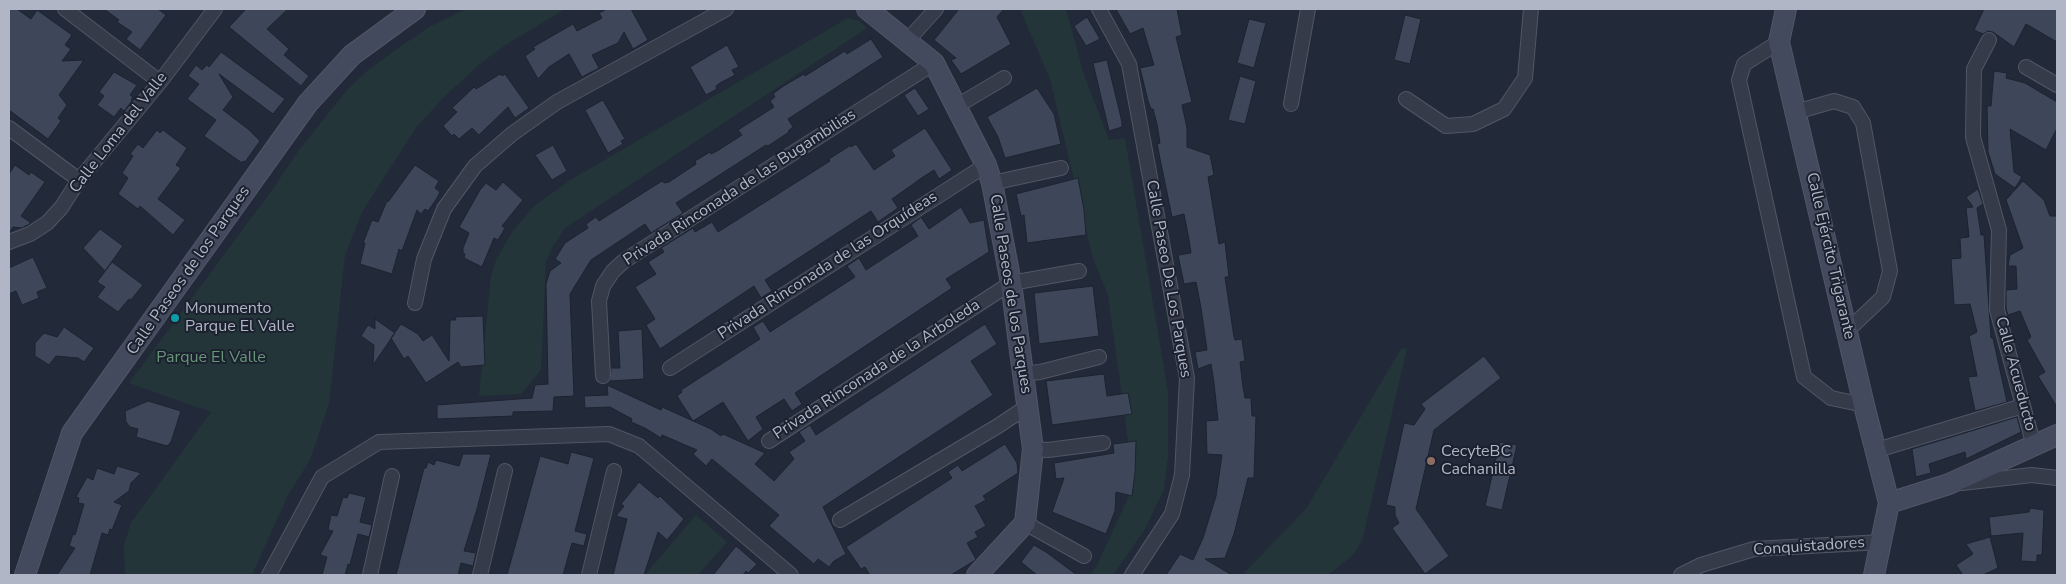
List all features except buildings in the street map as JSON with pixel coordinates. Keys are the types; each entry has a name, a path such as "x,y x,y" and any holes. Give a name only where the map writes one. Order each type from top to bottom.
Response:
{"street":[{"path":"65,9 160,82"},
{"name":"Calle Loma del Valle","path":"9,242 30,234 46,223 60,208 79,180 160,82 215,9"},
{"name":"Calle Paseos de los Parques","path":"25,575 72,434 308,103 352,55 415,9"},
{"path":"415,303 424,259 444,209 474,166 512,134 557,102 726,9"},
{"name":"Calle Paseos de los Parques","path":"867,9 908,40 934,63 957,106 989,174 1011,283 1033,449 1026,523"},
{"path":"908,40 936,9"},
{"name":"Calle Paseo De Los Parques","path":"1099,9 1129,64 1187,378 1182,475 1172,514 1132,575"},
{"path":"1291,104 1308,9"},
{"path":"1406,98 1446,126 1473,124 1504,109 1525,78 1531,9"},
{"name":"Calle Ejército Trigarante","path":"1786,9 1779,42 1864,405 1889,503"},
{"name":"Calle Acueducto","path":"1989,40 1974,69 1972,137 1999,230 1998,310 2034,446"},
{"path":"1779,42 1744,64 1739,80 1804,377 1831,398 1864,405"},
{"name":"Privada Rinconada de las Bugambilias","path":"603,376 599,301 603,286 612,271 624,261 934,63"},
{"path":"2026,67 2057,85"},
{"path":"957,106 1004,78"},
{"path":"1796,112 1834,101 1852,107 1863,123 1890,271 1883,297 1847,330"},
{"path":"9,128 79,180"},
{"path":"989,174 1061,168"},
{"name":"Privada Rinconada de las Orquídeas","path":"670,368 989,174"},
{"path":"1011,283 1079,272"},
{"name":"Privada Rinconada de la Arboleda","path":"768,441 1011,283"},
{"path":"1023,374 1040,372 1099,357"},
{"path":"840,520 998,426 1028,406"},
{"path":"1877,450 2023,406"},
{"path":"269,575 322,477 379,442 609,434 639,446 785,573"},
{"path":"1874,575 1889,503 1949,484 2057,435"},
{"path":"1033,449 1048,450 1102,442"},
{"path":"480,575 506,471"},
{"path":"589,575 614,471"},
{"path":"1949,484 2032,475 2057,478"},
{"path":"370,575 392,476"},
{"path":"977,575 1026,523 1084,556"},
{"name":"Conquistadores","path":"1681,575 1701,565 1754,549 1882,542"}],"green space":[{"name":"Parque El Valle","path":"466,9 565,9 507,44 481,63 444,97 415,129 362,212 345,255 329,403 310,460 288,495 252,575 125,575 124,545 131,523 211,412 129,383 272,190 299,150 347,90 367,71 429,27"},
{"path":"1020,9 1066,9 1083,72 1109,140 1125,138 1168,392 1168,456 1164,489 1145,529 1113,575 1090,575 1096,567 1130,494 1133,476 1108,295 1093,258 1050,79"},
{"path":"848,18 859,21 867,28 565,228 552,248 546,262 541,370 521,394 479,396 491,276 496,260 512,232 534,206 572,179"},
{"path":"1407,348 1362,541 1353,555 1328,575 1242,575 1306,509 1401,349"},
{"path":"696,515 727,542 698,575 645,575"}],"place":[{"name":"Monumento Parque El Valle","path":"175,318"},
{"name":"CecyteBC Cachanilla","path":"1431,461"}]}
